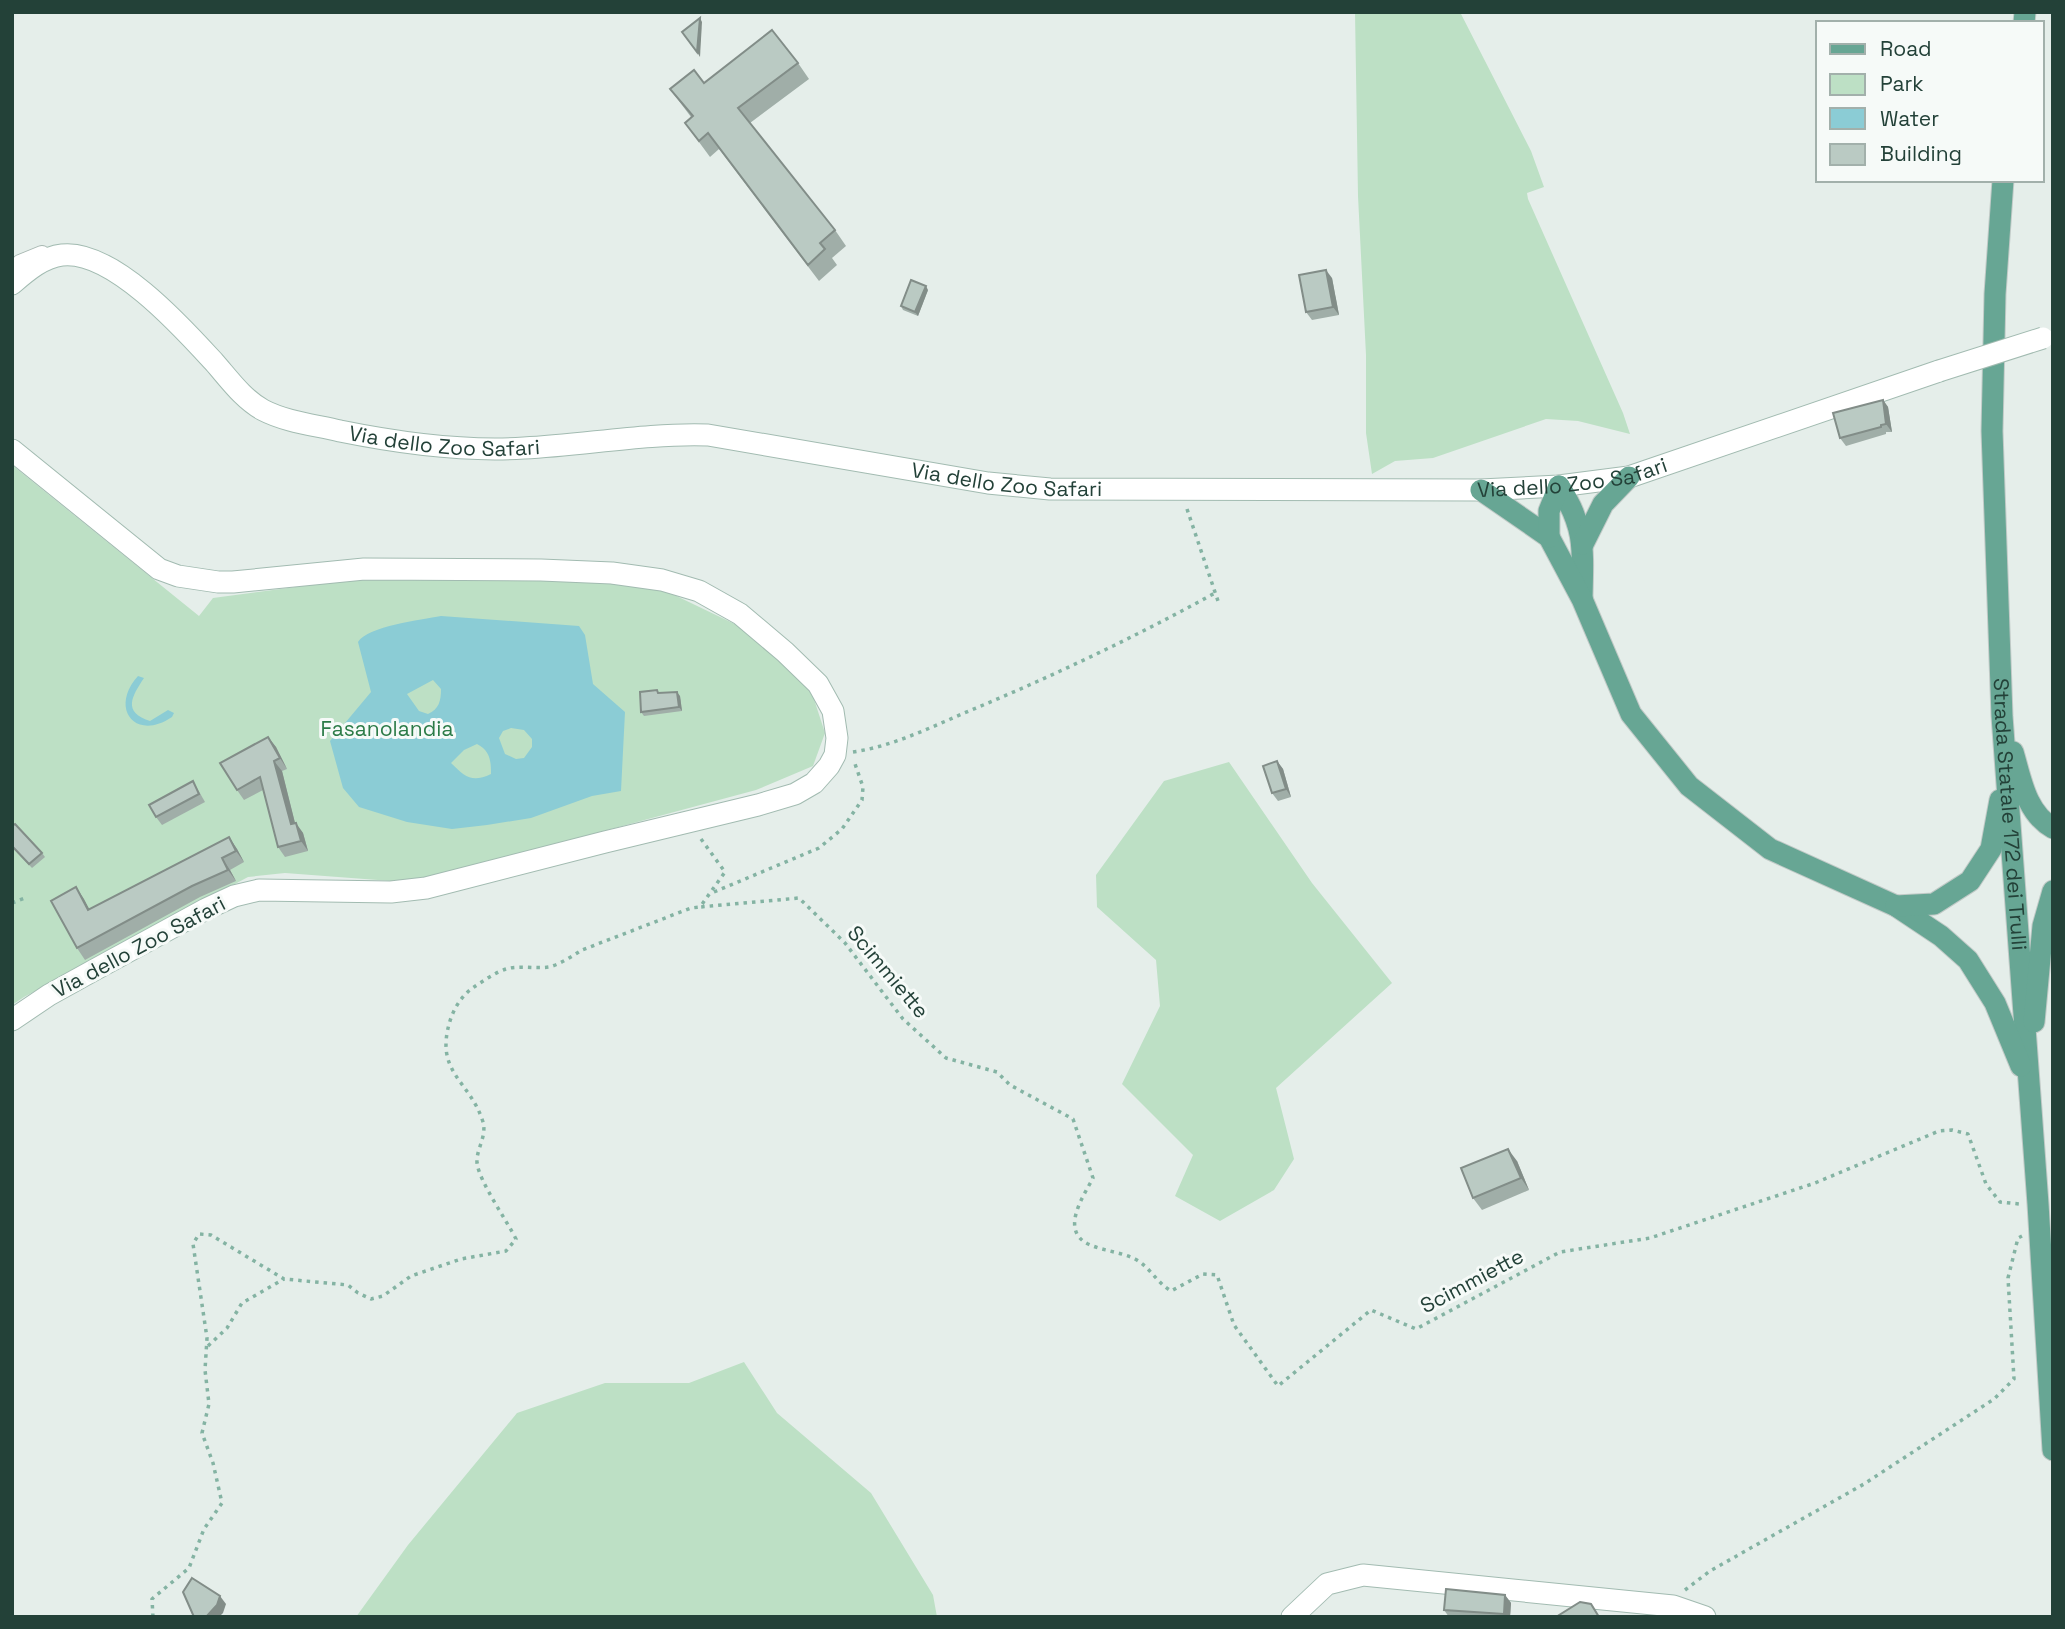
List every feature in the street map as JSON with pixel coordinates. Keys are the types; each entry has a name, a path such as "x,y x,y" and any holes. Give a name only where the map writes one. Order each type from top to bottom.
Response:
{"main road":[{"name":"Strada Statale 172 dei Trulli","path":"2004,182 1995,294 1992,431 2002,716 2028,1083 2045,1207 2039,1227 2053,1450"},
{"path":"1583,544 1603,504 1629,477"},
{"path":"1549,537 1549,511 1559,486"},
{"path":"1559,486 1573,509 1583,544 1582,599"},
{"path":"1481,490 1549,537 1582,599 1631,714 1689,786 1770,849 1896,906 1941,936 1968,960 1995,1003 2028,1083"},
{"path":"2002,716 2031,807 2042,821 2053,828"},
{"path":"1896,906 1934,904 1970,881 1991,849 2006,771"},
{"path":"2028,1083 2043,926 2053,891"}],"street":[{"path":"12,270 20,263 42,254 62,255"},
{"path":"12,284 29,270 62,255"},
{"name":"Via dello Zoo Safari","path":"62,255 92,260 115,271 181,326 245,397 264,410 290,420 360,435 477,449 522,448 677,434 708,435 988,483 1050,489 1481,490 1559,486 1629,477 2048,337"},
{"path":"12,450 132,549 159,569 178,576 233,582 364,569 541,570 612,573 662,580 699,591 740,614 818,684 833,711 837,738 843,754"},
{"name":"Via dello Zoo Safari","path":"12,1020 84,975 234,896 259,890 379,892 426,888 794,794 814,782 843,754"},
{"path":"1292,1617 1328,1584 1363,1575 1673,1606 1705,1617"}],"path":[{"path":"1181,490 1219,604"},
{"path":"712,893 819,848 842,829 862,800 863,787 843,754 880,748 1007,695 1148,630 1215,593"},
{"path":"153,1617 152,1599 189,1567 204,1530 222,1503 213,1463 202,1433 209,1404 205,1370 206,1348 194,1244 199,1234 211,1235 284,1279 348,1285 372,1299 383,1296 411,1276 461,1259 506,1251 516,1239 477,1163 484,1139 484,1124 475,1103 455,1076 446,1058 445,1036 451,1016 461,999 473,988 507,969 550,967 582,950 691,908 700,907 725,872 688,822"},
{"path":"12,902 25,898"},
{"name":"Scimmiette","path":"700,907 799,898 845,943 904,1019 946,1058 997,1072 1010,1085 1073,1119 1093,1178 1075,1213 1075,1228 1086,1243 1133,1258 1150,1269 1159,1283 1171,1291 1203,1274 1217,1275 1234,1325 1278,1386 1371,1310 1416,1329 1560,1252 1650,1238 1815,1183 1939,1131 1952,1130 1968,1134 1986,1184 2000,1202 2045,1207"},
{"path":"1673,1606 1678,1595 1710,1571 1864,1484 1994,1399 2014,1379 2008,1278 2018,1238 2039,1227"},
{"path":"206,1348 228,1328 243,1303 284,1279"}],"green space":[{"path":"1355,12 1460,12 1531,151 1544,187 1527,193 1528,199 1630,434 1578,421 1546,419 1433,458 1395,461 1372,474 1366,433"},
{"name":"Fasanolandia","path":"12,465 199,616 213,598 371,577 585,580 666,591 743,628 811,690 825,733 813,766 756,790 422,880 391,881 285,873 248,877 12,1005"},
{"path":"1229,762 1312,883 1392,983 1276,1088 1294,1159 1274,1190 1220,1221 1175,1196 1193,1155 1122,1084 1160,1006 1156,960 1097,907 1096,875 1164,781"},
{"path":"744,1362 777,1413 871,1493 933,1595 937,1617 356,1617 408,1545 517,1413 605,1383 689,1383"}],"water":[{"path":"441,616 579,626 585,635 593,684 625,712 621,791 592,796 531,818 452,829 407,822 359,807 343,788 330,741 371,692 358,642 364,636 383,628","holes":["433,680 441,689 441,697 437,707 428,714 419,711 407,694","511,728 524,730 532,739 532,747 524,758 516,759 505,754 499,738 503,731","477,744 485,750 490,760 491,774 474,778 460,772 451,763 464,750"]},
{"path":"138,676 144,678 133,697 136,713 150,721 168,710 174,713 172,717 159,724 147,726 130,718 126,710 126,699"}],"building":[{"path":"700,18 697,52 682,32"},
{"path":"772,30 798,63 738,108 835,230 820,243 825,249 808,265 708,133 699,141 685,123 693,116 670,89 694,70 704,83"},
{"path":"1326,270 1333,307 1306,312 1299,275"},
{"path":"911,280 926,286 915,312 901,306"},
{"path":"1883,400 1886,424 1840,438 1833,413"},
{"path":"657,690 658,693 677,692 679,707 641,712 640,692"},
{"path":"268,737 280,758 274,761 291,824 296,823 301,841 278,847 260,777 237,790 220,763"},
{"path":"1277,761 1286,789 1272,793 1263,766"},
{"path":"193,781 199,794 156,817 149,805"},
{"path":"15,824 42,853 29,864 12,846 12,826"},
{"path":"229,837 236,851 222,858 228,870 192,886 77,948 51,901 76,887 88,910"},
{"path":"1508,1149 1521,1178 1473,1198 1461,1168"},
{"path":"192,1578 220,1596 217,1605 206,1617 194,1617 183,1592"},
{"path":"1446,1589 1505,1595 1504,1614 1444,1610"},
{"path":"1580,1602 1591,1604 1599,1617 1556,1617"}]}
